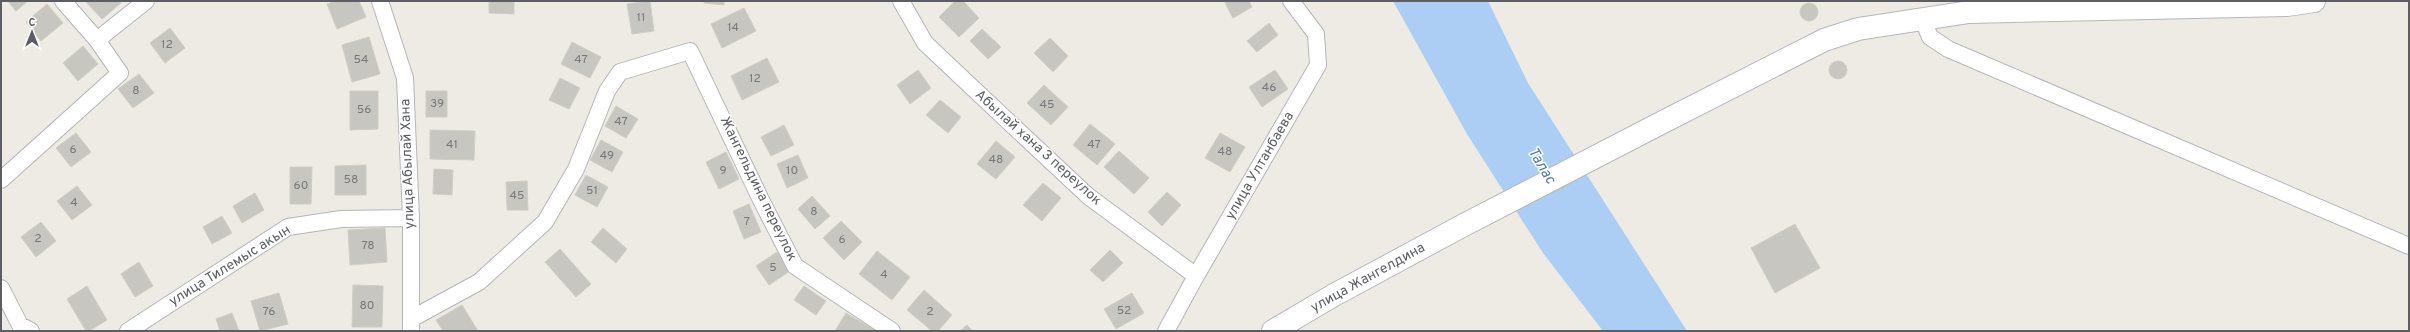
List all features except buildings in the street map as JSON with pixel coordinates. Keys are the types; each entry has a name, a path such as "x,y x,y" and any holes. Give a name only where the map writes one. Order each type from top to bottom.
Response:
{"street":[{"path":"1,180 120,73 97,40 62,1"},
{"path":"97,40 146,1"},
{"name":"улица Абылай Хана","path":"380,1 405,78 411,218 411,325"},
{"name":"Абылай хана 3 переулок","path":"901,1 925,43 1088,196 1196,276"},
{"name":"улица Ултанбаева","path":"1166,331 1196,276 1318,65 1316,34 1291,1"},
{"name":"улица Жангелдина","path":"1273,331 1334,295 1462,226 1661,123 1824,40 1858,29 1969,12 2027,9 2287,5 2314,1"},
{"path":"1922,18 1930,38 1948,49 2409,246"},
{"name":"Жангельдина переулок","path":"411,325 479,282 545,222 576,169 608,91 620,72 690,51 761,200 795,266 892,331"},
{"name":"улица Тилемыс акын","path":"128,331 288,227 341,219 411,218"},
{"path":"1,288 20,325 31,331"}],"water":[{"name":"Талас","path":"1393,1 1488,1 1528,83 1687,331 1603,331 1543,253 1467,134"}]}
